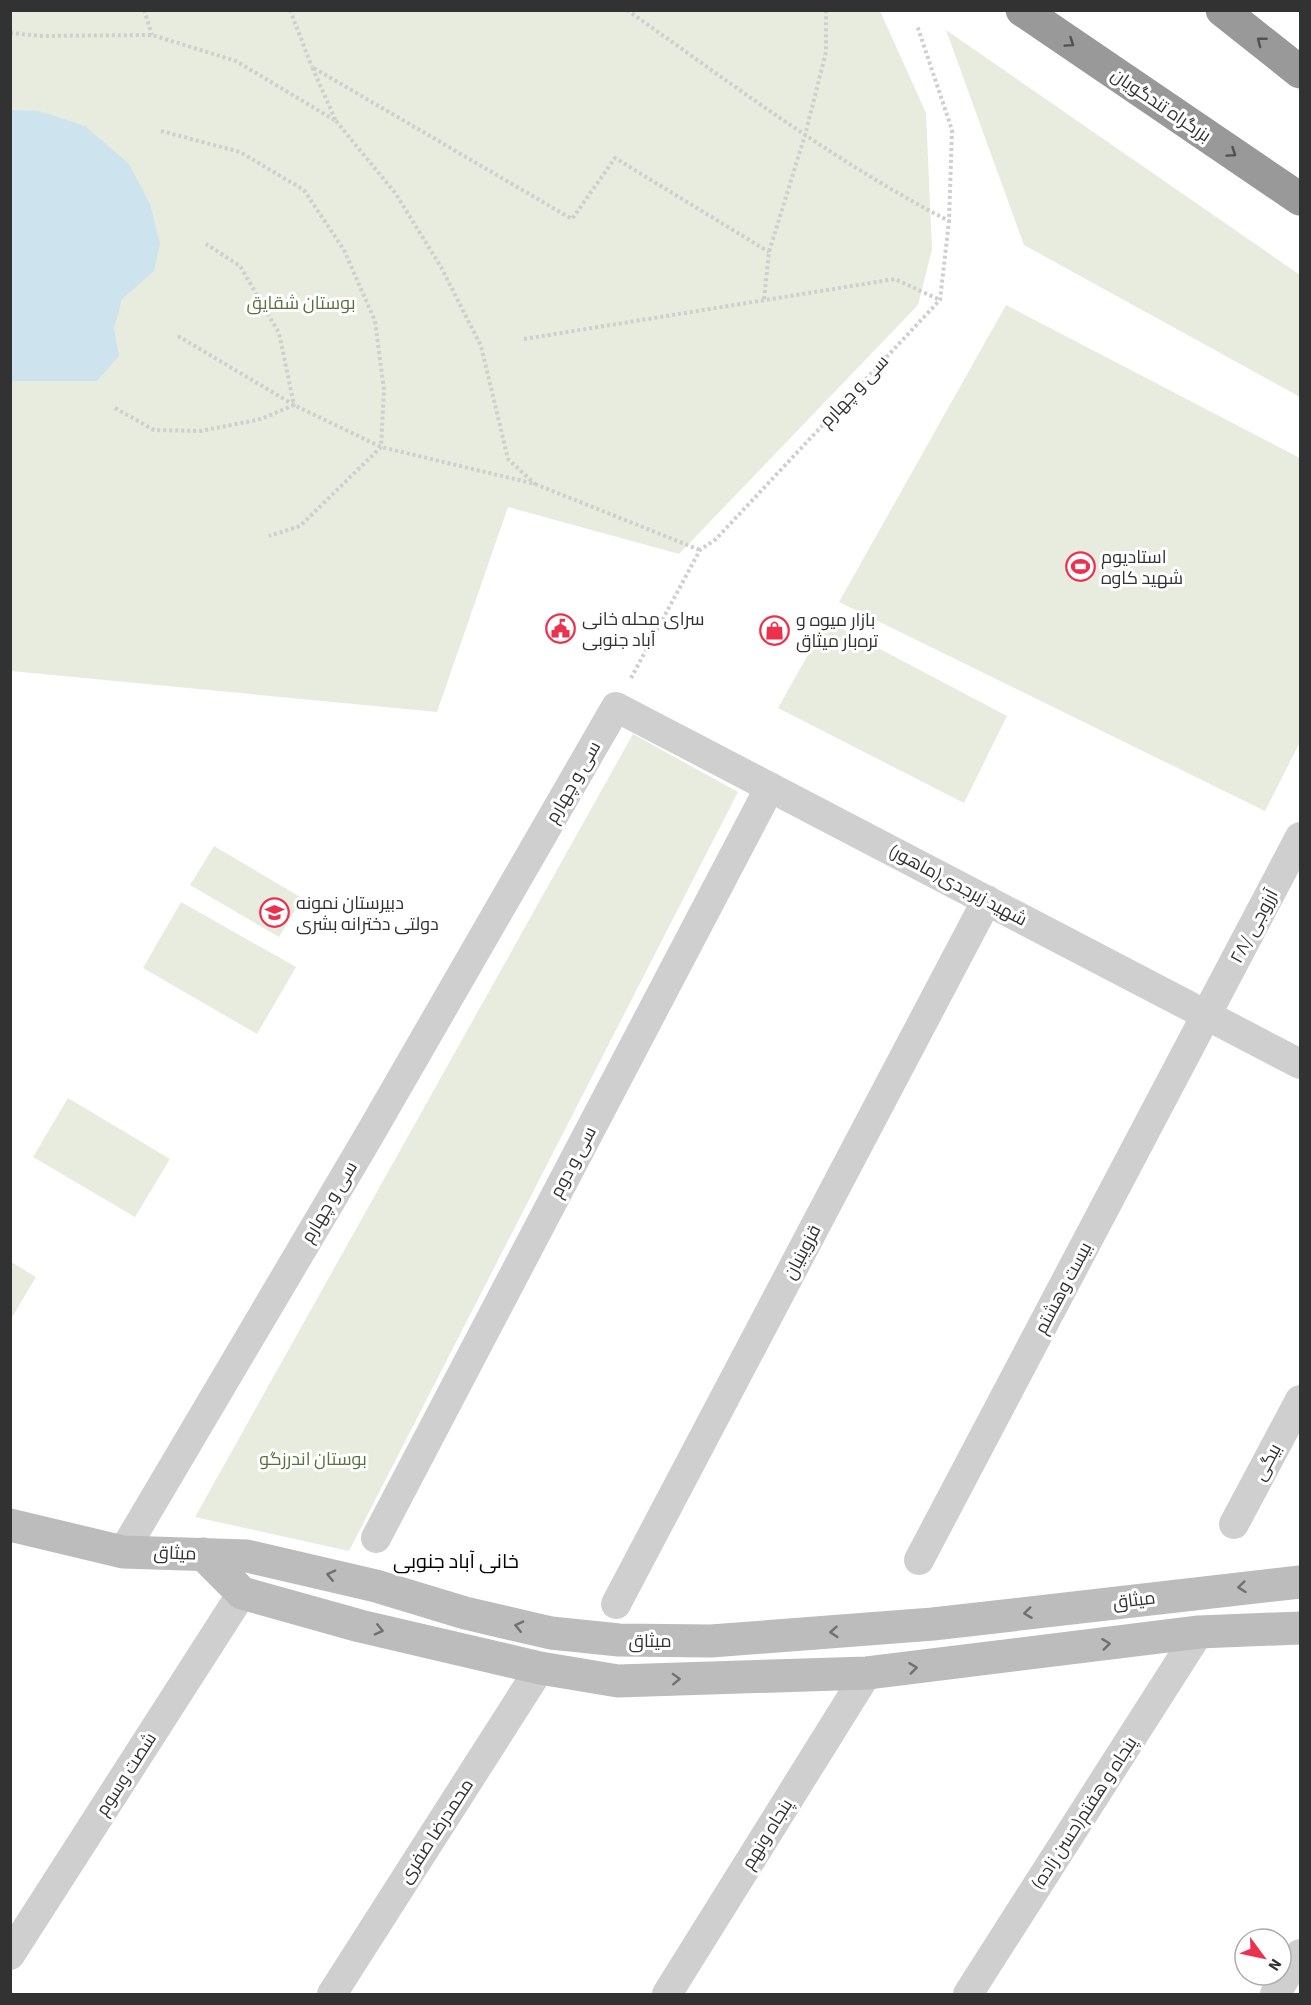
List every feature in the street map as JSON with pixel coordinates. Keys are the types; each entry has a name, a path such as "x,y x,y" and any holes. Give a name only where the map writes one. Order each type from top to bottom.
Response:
{"highway":[{"name":"بزرگراه تندگویان","path":"1022,10 1300,199"},
{"path":"1222,10 1300,72"}],"street":[{"name":"شهید زبرجدی(ماهور)","path":"616,707 1300,1064"},
{"name":"سی و چهارم","path":"123,1552 367,1139 616,707"},
{"name":"سی و دوم","path":"376,1538 770,787"},
{"name":"آرزوجی /۲۸","path":"1207,1015 1300,837"},
{"name":"قزوینیان","path":"616,1605 987,900"},
{"name":"بیست وهشتم","path":"919,1560 1207,1015"},
{"name":"بیگی","path":"1234,1524 1300,1400"},
{"name":"میثاق","path":"10,1525 123,1552 248,1556 376,1586 465,1613 551,1633 619,1640 711,1641 933,1624 1300,1582"},
{"path":"203,1554 242,1593 360,1626 540,1668 618,1681 867,1674 1199,1632 1300,1628"},
{"name":"شصت وسوم","path":"10,1955 242,1593"},
{"name":"(حسن زاده)پنجاه و هفتم","path":"968,1995 1199,1632"},
{"path":"540,1668 551,1633"},
{"name":"محمدرضا صفری","path":"332,1995 540,1668"},
{"name":"پنجاه ونهم","path":"667,1995 867,1674"},
{"path":"1275,1995 1300,1954"}],"path":[{"path":"144,10 152,35"},
{"path":"290,10 336,121 396,194 441,267 481,346 508,459 535,484"},
{"path":"627,10 806,135 912,202 949,221"},
{"path":"764,299 769,252 806,135 826,52 826,10"},
{"path":"524,339 895,279 940,300 949,221 952,130 917,26"},
{"path":"10,33 42,36 152,35 236,61 336,121"},
{"path":"312,67 572,219 615,158 769,252"},
{"path":"161,131 240,152 304,190 344,250 375,321 384,390 381,447 300,526 269,536"},
{"path":"206,244 240,266 279,333 294,405"},
{"name":"سی و چهارم","path":"616,707 699,550 716,539 940,300"},
{"path":"178,336 294,405 381,447 535,484 699,550"},
{"path":"115,408 154,430 201,431 261,419 294,405"}],"green space":[{"name":"بوستان شقایق","path":"10,11 880,11 926,113 932,249 918,305 679,554 508,507 437,712 11,671"},
{"path":"946,30 1300,275 1300,397 1024,245"},
{"name":"استادیوم شهید کاوه","path":"1006,305 1300,458 1300,742 1265,811 839,602"},
{"path":"827,621 1007,716 964,803 778,708"},
{"name":"بوستان اندرزگو","path":"633,734 738,792 349,1551 195,1517"},
{"path":"214,846 302,898 279,937 190,885"},
{"path":"181,902 296,967 257,1034 143,968"},
{"path":"68,1098 170,1159 135,1217 33,1157"},
{"path":"11,1262 36,1277 11,1319"}],"water":[{"path":"10,110 39,111 85,126 129,164 150,204 160,243 154,271 122,299 114,329 119,356 97,381 11,381"}],"place":[{"name":"استادیوم شهید کاوه","path":"1080,567"},
{"name":"سرای محله خانی آباد جنوبی","path":"561,629"},
{"name":"بازار میوه و تره‌بار میثاق","path":"775,630"},
{"name":"دبیرستان نمونه دولتی دخترانه بشری","path":"275,913"}],"district":[{"name":"خانی آباد جنوبی","path":"456,1561"}]}
